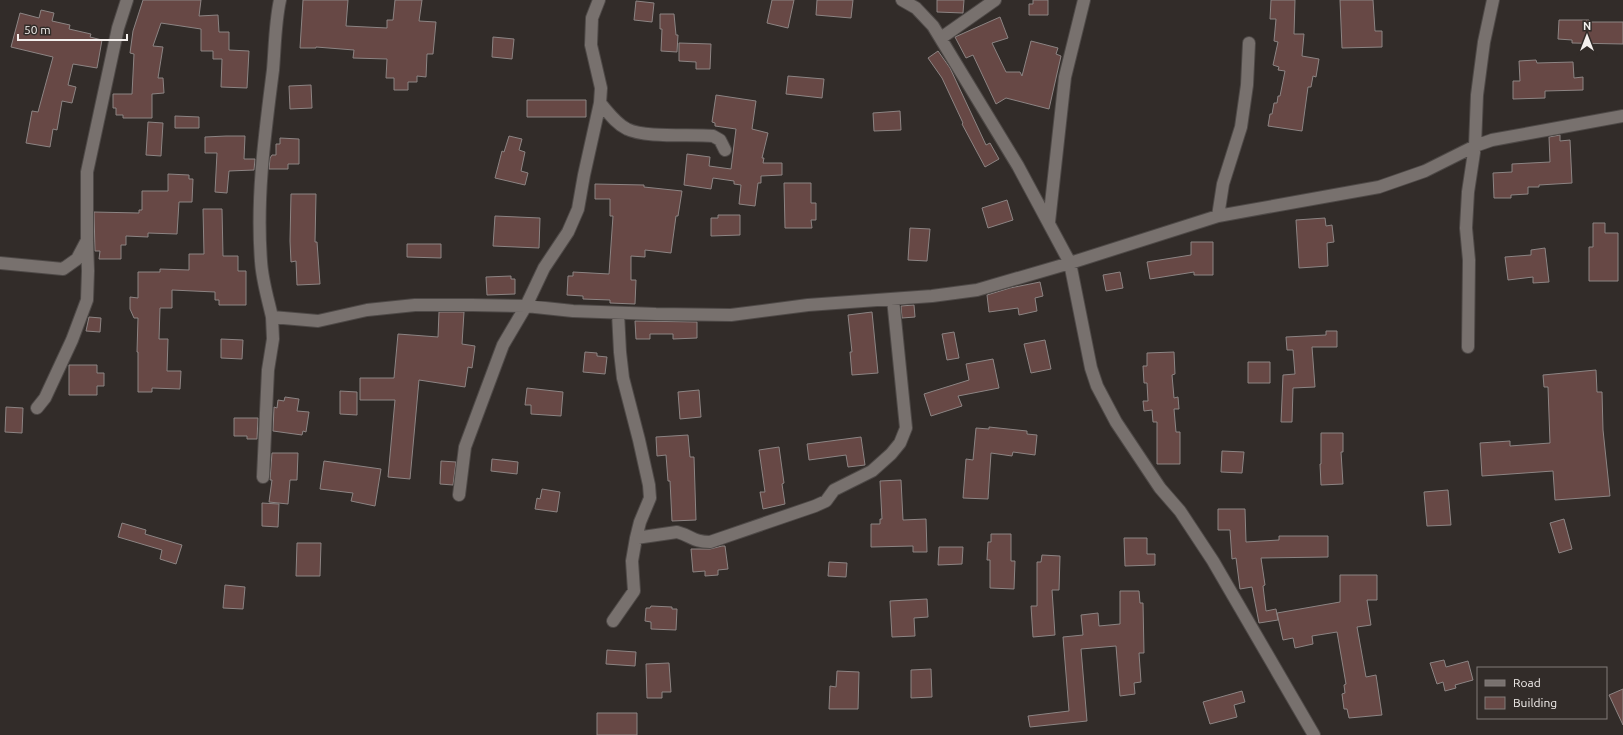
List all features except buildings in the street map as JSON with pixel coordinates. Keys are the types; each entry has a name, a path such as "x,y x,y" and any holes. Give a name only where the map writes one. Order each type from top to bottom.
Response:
{"street":[{"path":"36,408 46,398 72,340 86,300 88,271 86,240 87,172 118,28 127,0"},
{"path":"263,477 268,370 273,339 272,318 261,263 259,215 263,144 273,67 276,16 280,0"},
{"path":"459,495 464,447 502,345 526,306 544,268 568,232 578,209 600,103 601,88 591,45 592,18 598,0"},
{"path":"902,0 916,8 933,26 1018,166 1070,263 1091,368 1097,386 1116,422 1129,442 1160,488 1180,512 1213,561 1314,735"},
{"path":"941,38 995,0"},
{"path":"1049,222 1066,77 1084,0"},
{"path":"1468,348 1469,260 1466,228 1468,192 1475,146 1481,65 1484,42 1493,0"},
{"path":"1218,216 1224,184 1241,127 1247,85 1249,43"},
{"path":"600,103 612,118 626,129 642,133 713,136 720,140 725,150"},
{"path":"272,318 318,321 367,310 415,305 526,306 573,311 618,313 731,315 808,305 893,299 977,290 1070,263 1218,216 1379,187 1425,171 1475,146 1492,140 1623,116"},
{"path":"0,263 63,269 77,259 86,240"},
{"path":"636,538 677,532 684,534 698,542 710,542 826,501 834,490 872,471 891,454 900,442 906,428 893,299"},
{"path":"613,621 634,591 632,561 640,522 650,498 649,485 639,440 623,378 618,313"}]}
